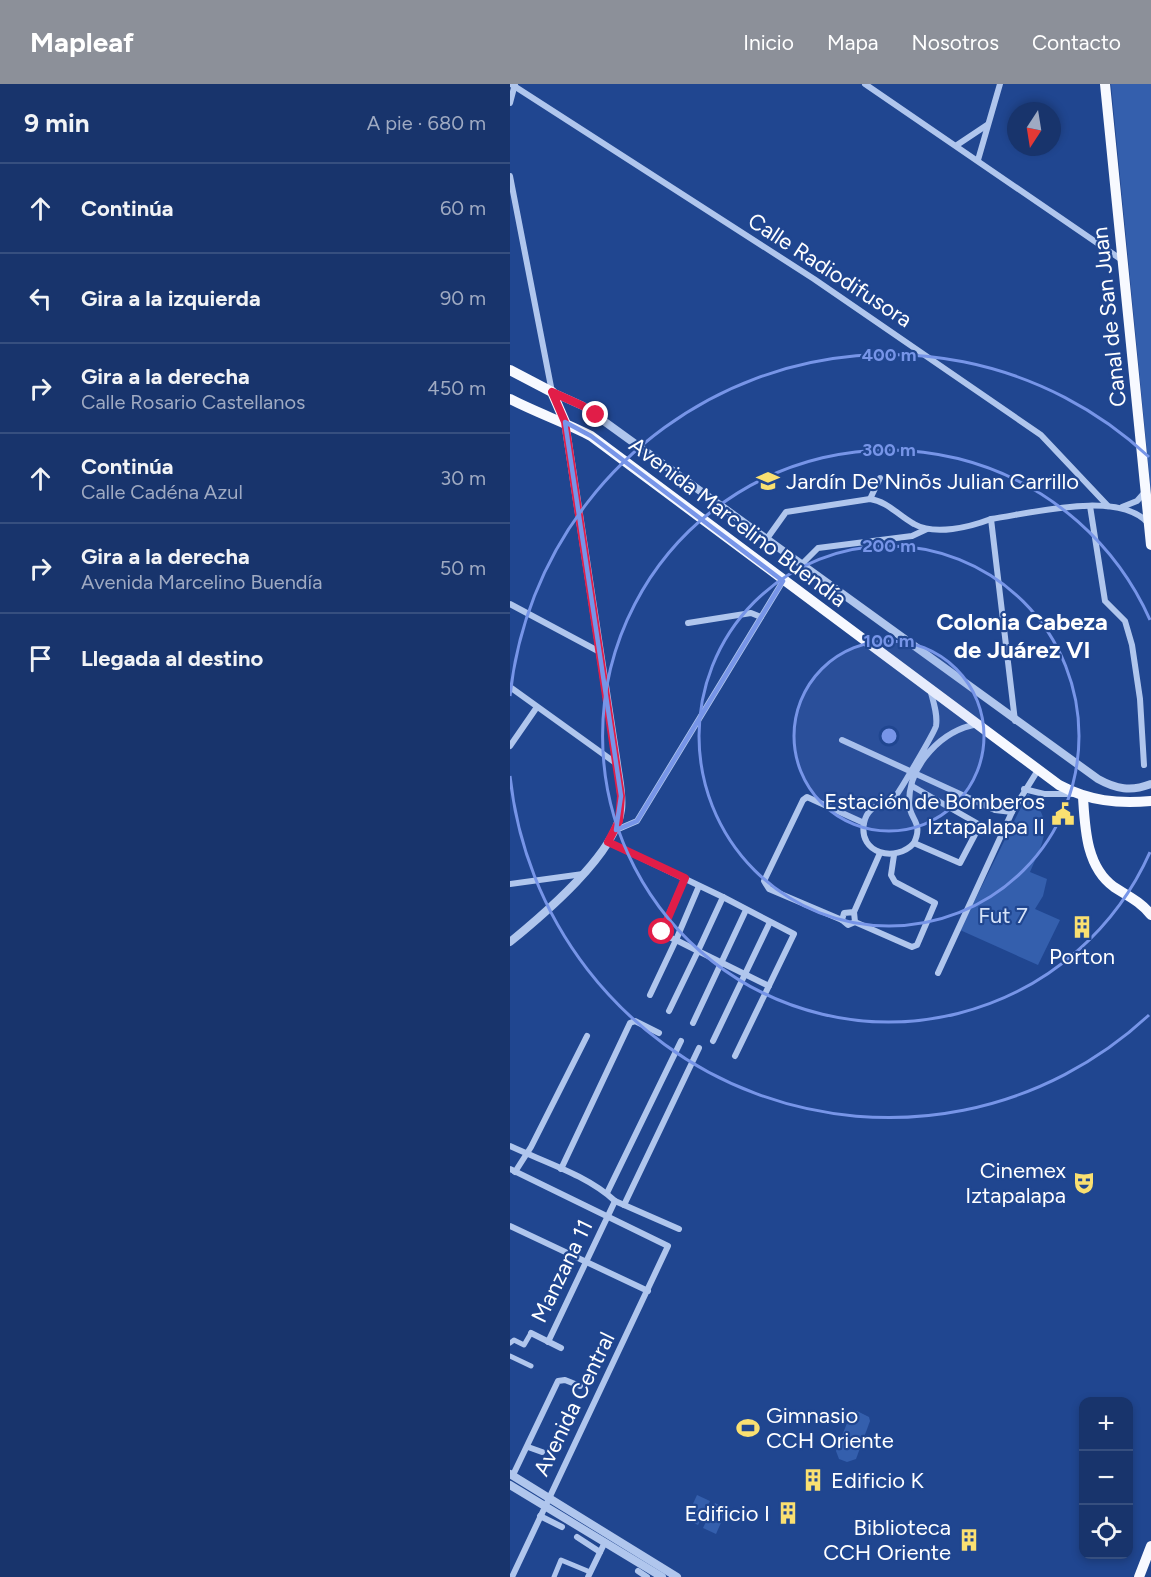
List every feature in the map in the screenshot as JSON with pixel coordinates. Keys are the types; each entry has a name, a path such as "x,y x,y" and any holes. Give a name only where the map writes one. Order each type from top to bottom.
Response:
{"main road":[{"name":"Canal de San Juan","path":"1105,84 1151,545"},
{"name":"Avenida Marcelino Buendía","path":"510,370 552,392"},
{"path":"552,392 565,422"},
{"name":"Avenida Marcelino Buendía","path":"510,399 544,417 565,422 591,436 1038,770 1080,796 1114,802 1151,801"},
{"path":"1080,796 1089,847 1097,868 1112,885 1138,902 1151,915"},
{"path":"1139,1577 1151,1546"}],"street":[{"path":"510,103 514,84"},
{"name":"Calle Radiodifusora","path":"514,84 814,279 1041,435 1108,506"},
{"path":"865,84 1123,261"},
{"path":"978,160 1000,84"},
{"path":"957,145 988,125"},
{"path":"510,176 552,392"},
{"name":"Avenida Marcelino Buendía","path":"552,392 583,406 1015,721 1110,786 1131,789 1151,784"},
{"path":"510,942 561,899 583,873 616,830 621,810 617,764 565,422"},
{"path":"870,499 880,478"},
{"path":"1122,507 1137,501 1146,490"},
{"path":"766,540 786,512 870,499 877,500 915,525 927,529"},
{"path":"1090,506 1105,601 1125,621 1132,645 1140,699 1144,765"},
{"path":"802,564 818,548 912,536 927,529 977,524 992,519 1090,506 1122,507 1138,513 1150,524"},
{"path":"992,519 1015,721"},
{"path":"616,830 637,821 783,581"},
{"path":"510,604 598,651"},
{"path":"688,623 751,613 761,617"},
{"path":"510,687 617,764"},
{"path":"930,689 935,729 914,773 909,807 918,825 914,843 903,852 894,855 880,853 868,843 864,823 870,809 900,792 914,773 927,755 944,737 952,731 978,724"},
{"path":"510,746 537,707"},
{"path":"842,741 995,810 1012,812"},
{"path":"938,973 1012,812 1024,789 1038,770"},
{"path":"912,786 980,825 960,863 914,843"},
{"path":"1024,789 1044,794 1080,796"},
{"path":"864,823 807,797 803,800 764,881 769,889 834,917 856,916 915,948 935,907 934,902 899,885 892,879 894,855"},
{"path":"608,842 685,878 794,934 735,1056"},
{"path":"842,918 848,926 856,916 880,853"},
{"path":"510,884 583,873"},
{"path":"685,878 662,933 769,986"},
{"path":"650,995 699,886"},
{"path":"669,1011 723,897"},
{"path":"693,1023 746,910"},
{"path":"713,1041 770,922"},
{"path":"561,1169 630,1023 635,1021 659,1033"},
{"path":"587,1036 526,1154 512,1171 608,1216"},
{"path":"607,1193 681,1041"},
{"path":"624,1205 699,1048"},
{"path":"510,1146 607,1193 615,1201 678,1229"},
{"name":"Manzana 11","path":"548,1342 615,1201"},
{"name":"Avenida Central","path":"512,1577 668,1246 608,1216"},
{"path":"510,1226 648,1291"},
{"path":"510,1343 514,1340 524,1345 531,1333 561,1348"},
{"path":"510,1356 531,1366"},
{"path":"580,1386 563,1379 558,1381 528,1447 512,1474 547,1502 660,1577"},
{"path":"528,1447 542,1452"},
{"path":"510,1485 547,1502 677,1577"},
{"path":"540,1516 561,1527"},
{"path":"577,1537 600,1552"},
{"path":"554,1577 561,1560 589,1574 605,1542"},
{"path":"638,1571 647,1577"}],"highlighted area":[{"path":"565,422 591,436 783,581 637,821 616,830 621,796"}],"green space":[{"path":"1111,84 1151,84 1151,492"},
{"name":"Fut 7","path":"1028,793 1042,814 1044,823 1043,841 1030,872 1047,879 1043,896 1035,909 1060,920 1038,965 960,930"},
{"path":"857,1411 869,1417 870,1421 856,1459 847,1462 839,1459 836,1451 851,1413"},
{"path":"697,1495 710,1501 698,1525 686,1519"},
{"path":"715,1503 727,1509 716,1534 703,1528"}],"place":[{"name":"Jardín De Ninõs Julian Carrillo","path":"768,481"},
{"name":"Estación de Bomberos Iztapalapa II","path":"1063,814"},
{"name":"Porton","path":"1082,927"},
{"name":"Cinemex Iztapalapa","path":"1084,1183"},
{"name":"Gimnasio CCH Oriente","path":"748,1428"},
{"name":"Edificio K","path":"813,1480"},
{"name":"Edificio I","path":"788,1513"},
{"name":"Biblioteca CCH Oriente","path":"969,1540"}],"district":[{"name":"Colonia Cabeza de Juárez VI","path":"1022,635"}],"route":[{"path":"596,415 583,406 552,392 565,422 621,796 619,821 608,842 685,878 662,932"}]}
